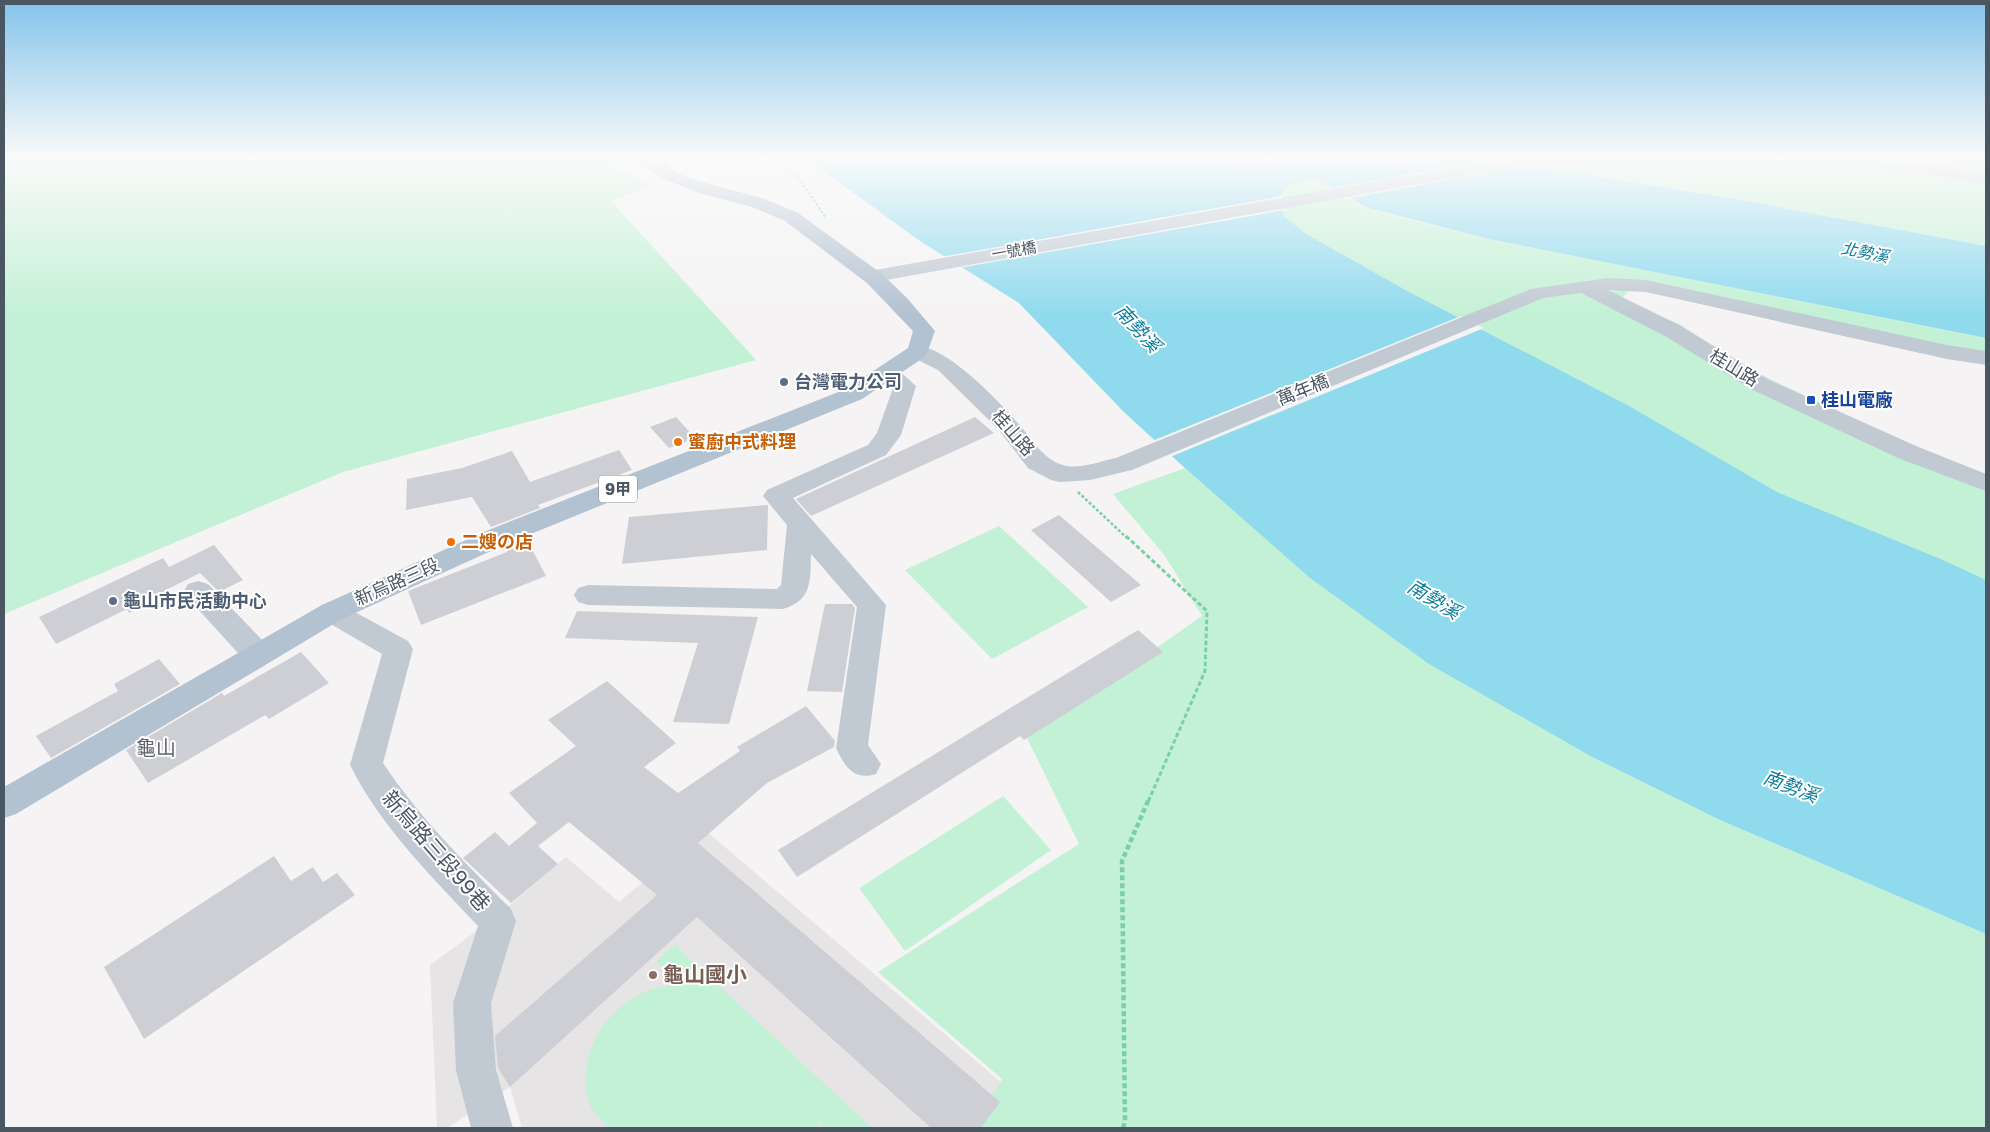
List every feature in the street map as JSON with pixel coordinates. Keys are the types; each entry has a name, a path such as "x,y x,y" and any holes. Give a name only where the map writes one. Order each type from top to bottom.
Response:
{"main road":[{"path":"776,209 843,252 875,276 907,308 924,331 918,352"},
{"name":"新烏路三段","path":"4,804 257,654 332,612 495,538 854,394 918,352"}],"street":[{"name":"一號橋","path":"875,276 1253,209"},
{"path":"1584,286 1608,284 1646,286 1947,352 1986,358"},
{"name":"桂山路","path":"1584,286 1673,331 1761,385 1907,452 1981,476"},
{"name":"萬年橋","path":"1060,474 1090,472 1122,464 1538,293 1584,286"},
{"name":"桂山路","path":"918,352 946,365 986,402 1037,462 1060,474"},
{"path":"865,764 852,748 872,605 776,496 877,450 889,435 905,386 888,373"},
{"path":"588,594 783,599 795,589 800,522"},
{"path":"198,591 257,654"},
{"name":"新烏路三段99巷","path":"332,612 398,649 366,765 385,796 463,885 498,921 472,1003 476,1070 492,1128"}],"path":[{"path":"820,209 841,239 843,252"},
{"path":"1060,474 1207,611 1205,671 1122,861 1125,1122 1123,1128"}],"shaded area":[{"name":"龜山國小","path":"705,830 1015,1094 989,1128 522,1128 510,1087 447,1128 437,1128 430,965 486,924 474,876 509,906 566,857 619,902"}],"green space":[{"path":"4,209 618,209 756,360 343,472 4,614"},
{"path":"876,209 992,209 1594,758 1720,820 1986,934 1986,1128 974,1128 1002,1079 878,972 1079,844 1027,738 1202,616 1165,556 1113,494 1185,468 1124,412 1019,303 920,241"},
{"path":"1214,209 1370,209 1489,239 1986,338 1986,363 1632,289 1620,299 1679,324 1743,366 1898,440 1986,477 1986,767"},
{"path":"1788,209 1986,209 1986,246"},
{"path":"999,526 1088,607 992,659 905,570"},
{"path":"1003,796 1051,850 905,951 859,888"},
{"path":"675,945 872,1128 825,1128 819,1122 818,1128 608,1128 591,1108 587,1094 586,1070 593,1043 609,1019 630,1000 656,988 679,985 656,961"}],"water":[{"name":"南勢溪","path":"876,209 1281,209 1285,217 1306,234 1409,292 1629,406 1777,492 1943,560 1986,580 1986,934 1720,820 1594,758 1429,664 1310,578 1185,468 1124,412 1019,303 920,241"},
{"name":"北勢溪","path":"1371,209 1788,209 1986,246 1986,338 1489,239"}],"pier":[{"path":"1211,209 1284,210 959,268 941,257"},
{"path":"1461,316 1484,328 1170,457 1152,441"}],"building":[{"path":"676,417 695,438 669,448 650,427"},
{"path":"975,417 994,433 811,516 796,499"},
{"path":"619,450 632,470 538,505 540,508 491,527 472,497 406,510 407,479 462,468 512,451 530,482"},
{"path":"768,505 767,550 622,564 629,517"},
{"path":"1059,515 1141,585 1111,602 1031,530"},
{"path":"526,538 546,576 421,625 408,591 507,552 504,547"},
{"name":"龜山市民活動中心","path":"214,545 243,580 219,592 200,573 166,590 168,594 129,613 127,609 56,644 39,617 163,558 169,567"},
{"path":"825,604 852,604 855,608 842,692 807,691"},
{"path":"577,611 758,617 729,724 673,722 698,643 565,638"},
{"path":"1138,630 1163,652 1024,740 1020,736 797,877 778,850"},
{"path":"301,652 329,683 269,719 265,715 148,783 126,750 222,693 224,696"},
{"path":"159,659 180,684 51,758 36,736 118,691 114,684"},
{"path":"607,681 676,743 644,767 678,793 740,751 737,747 806,706 835,741 834,747 767,783 698,843 1000,1102 981,1128 931,1128 697,917 510,1087 498,1068 495,1036 657,895 569,822 538,846 558,864 511,903 463,858 495,832 509,846 537,823 509,793 576,746 548,720"},
{"path":"274,856 291,881 313,867 323,882 337,873 355,895 144,1039 104,967"}],"place":[{"name":"台灣電力公司","path":"784,382"},
{"name":"桂山電廠","path":"1811,400"},
{"name":"蜜廚中式料理","path":"678,442"},
{"name":"二嫂の店","path":"451,542"},
{"name":"龜山市民活動中心","path":"113,601"},
{"name":"龜山國小","path":"653,975"}],"district":[{"name":"龜山","path":"156,748"}]}
